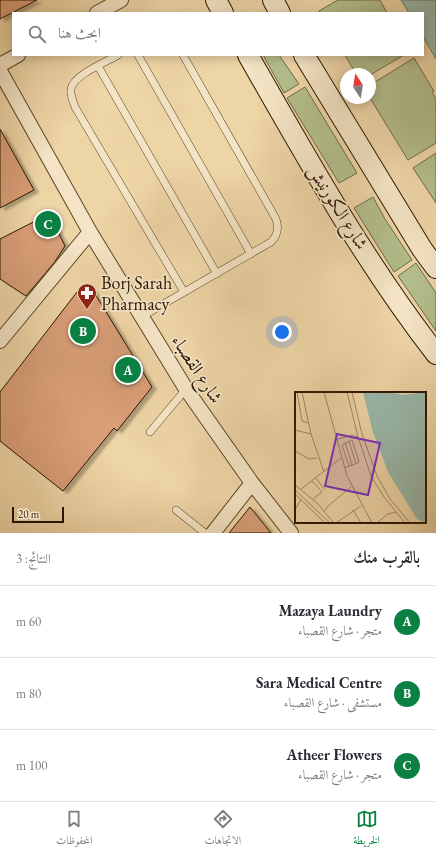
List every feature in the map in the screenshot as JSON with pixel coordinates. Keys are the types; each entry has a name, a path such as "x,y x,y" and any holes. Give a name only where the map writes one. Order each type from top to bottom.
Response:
{"main road":[{"path":"216,0 223,12"},
{"path":"272,0 279,12"},
{"name":"شارع الكورنيش","path":"249,56 312,166 362,246 402,308 436,354"},
{"path":"305,56 418,242 436,268"}],"street":[{"path":"99,12 121,0"},
{"path":"0,65 16,56"},
{"name":"شارع القصباء","path":"0,71 90,232 186,389 252,483 291,533"},
{"path":"0,341 90,232"},
{"path":"213,533 252,483"}],"lane":[{"path":"116,56 81,75 73,84 71,89 73,101 184,292"},
{"path":"139,56 251,254"},
{"path":"141,317 251,254 274,239 278,227 276,220 184,56"},
{"path":"98,66 216,274"},
{"path":"150,432 186,389"},
{"path":"176,510 205,533"}],"green space":[{"path":"338,0 380,0 386,12 320,12"},
{"path":"264,56 280,56 299,84 284,93"},
{"path":"346,56 402,56 376,71 376,68 353,68"},
{"path":"414,58 434,91 432,92 436,99 436,143 408,160 374,104 376,104 376,81"},
{"path":"305,87 357,173 339,183 287,98"},
{"path":"436,153 436,203 413,168"},
{"path":"373,197 385,219 412,260 394,272 354,208"},
{"path":"416,263 436,293 436,331 398,276"}],"shaded area":[{"path":"401,0 436,0 436,59 424,39 424,12 408,12"}],"building":[{"path":"0,0 37,0 12,12 0,19"},
{"path":"0,129 34,190 0,208"},
{"path":"49,214 65,246 54,263 26,296 0,279 0,239"},
{"path":"92,289 152,387 117,431 114,428 63,491 0,441 0,392 77,292"},
{"path":"250,507 271,533 229,533"}],"place":[{"name":"Atheer Flowers","path":"48,224"},
{"name":"Borj Sarah Pharmacy","path":"87,310"},
{"name":"Sara Medical Centre","path":"83,331"},
{"name":"Mazaya Laundry","path":"128,370"}]}
